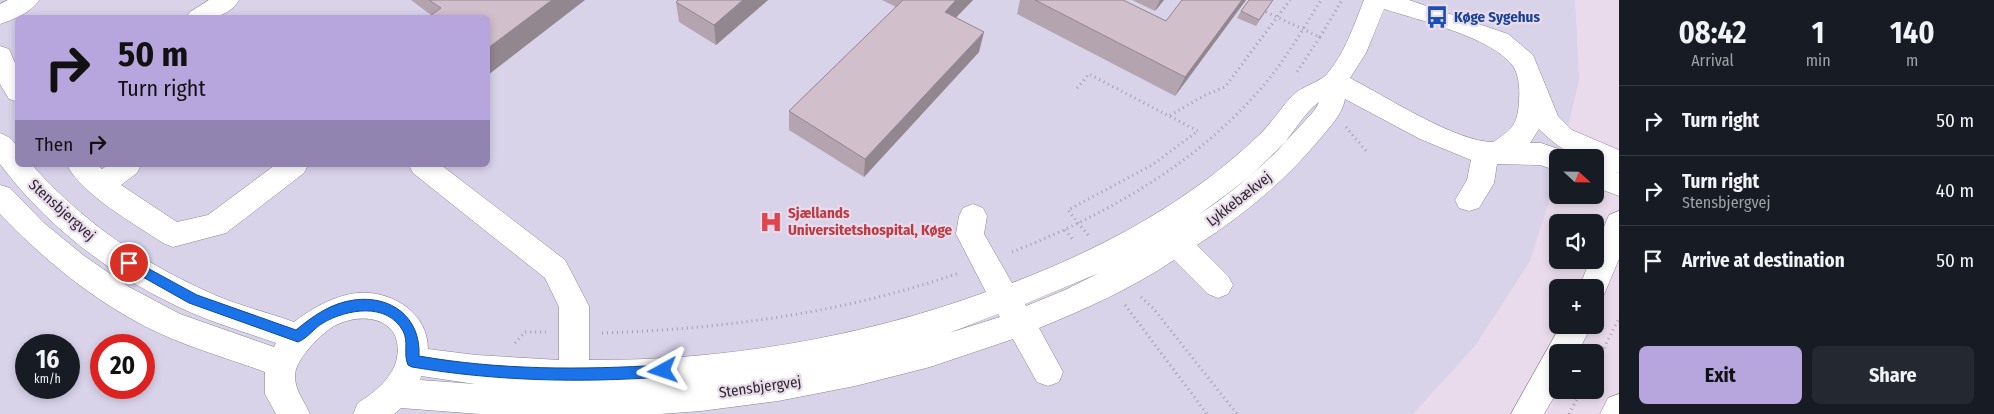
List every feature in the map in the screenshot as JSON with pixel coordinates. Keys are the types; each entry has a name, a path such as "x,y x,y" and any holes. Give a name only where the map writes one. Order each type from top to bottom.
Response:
{"street":[{"path":"0,15 27,0"},
{"name":"Lykkebækvej","path":"1107,270 1168,236 1244,198 1290,157 1330,108 1336,82 1353,54 1376,0"},
{"path":"1382,0 1437,17 1499,40 1524,62 1548,122 1563,137 1619,162"},
{"path":"204,15 224,6"},
{"path":"0,56 6,73 15,87"},
{"path":"1336,82 1429,132 1466,148 1492,153 1541,154 1549,157"},
{"path":"1469,200 1480,183 1492,153 1521,138 1532,118 1532,85"},
{"name":"Stensbjergvej","path":"0,144 15,163"},
{"name":"Stensbjergvej","path":"18,167 61,212 99,243 144,273 193,300 298,336"},
{"path":"82,167 100,184 173,235 216,224 292,167"},
{"path":"100,184 125,167"},
{"path":"425,167 555,269 574,320 575,352 568,397"},
{"path":"1604,179 1619,185"},
{"path":"0,196 34,231 73,264 119,296 171,324 282,364"},
{"path":"973,216 970,234 985,264 1048,372"},
{"path":"1597,279 1619,223"},
{"path":"1168,236 1218,285"},
{"name":"Stensbjergvej","path":"396,393 622,397 724,393 801,382 883,365 934,351 1013,311 1087,295 1107,270"},
{"path":"294,414 287,408 281,395 279,380 282,364 289,348 298,336 317,320 335,311 353,306 371,305 387,309 400,317 409,329 413,344 412,361 406,378 396,393 370,414"},
{"name":"Stensbjergvej","path":"412,361 459,369 508,372 568,397"},
{"path":"1527,414 1549,376"},
{"path":"1616,414 1619,409"}],"path":[{"path":"1169,116 1205,95 1225,87 1290,0"},
{"path":"508,372 516,340 525,332 574,320 657,331 792,316 910,290 985,264 1080,224 1159,176 1205,141 1246,105 1286,56 1320,0"},
{"path":"1320,38 1342,0"},
{"path":"1076,88 1089,74 1198,131 1152,165 1068,210 1080,224 1107,270 1207,414"},
{"path":"1065,230 1107,270 1153,308 1237,414"},
{"path":"1604,348 1619,318"},
{"path":"1569,414 1577,399"}],"shaded area":[{"name":"Sjællands Universitetshospital, Køge","path":"0,0 1575,0 1579,80 1563,149 1549,149 1549,202 1530,261 1475,346 1413,414 0,414"}],"building":[{"path":"429,0 552,0 490,46 490,15 431,15 441,8"},
{"path":"678,0 743,0 714,25 676,2"},
{"path":"903,0 956,0 945,12 984,32 865,159 789,111"},
{"path":"1035,0 1123,0 1166,21 1182,0 1242,0 1185,77"},
{"path":"1249,0 1273,0 1259,20 1241,11"}],"place":[{"name":"Køge Sygehus","path":"1437,17"},
{"name":"Sjællands Universitetshospital, Køge","path":"771,222"}],"route":[{"path":"129,263 193,300 298,336 317,320 335,311 353,306 371,305 387,309 400,317 409,329 413,344 412,361 459,369 572,375 663,371"}]}
